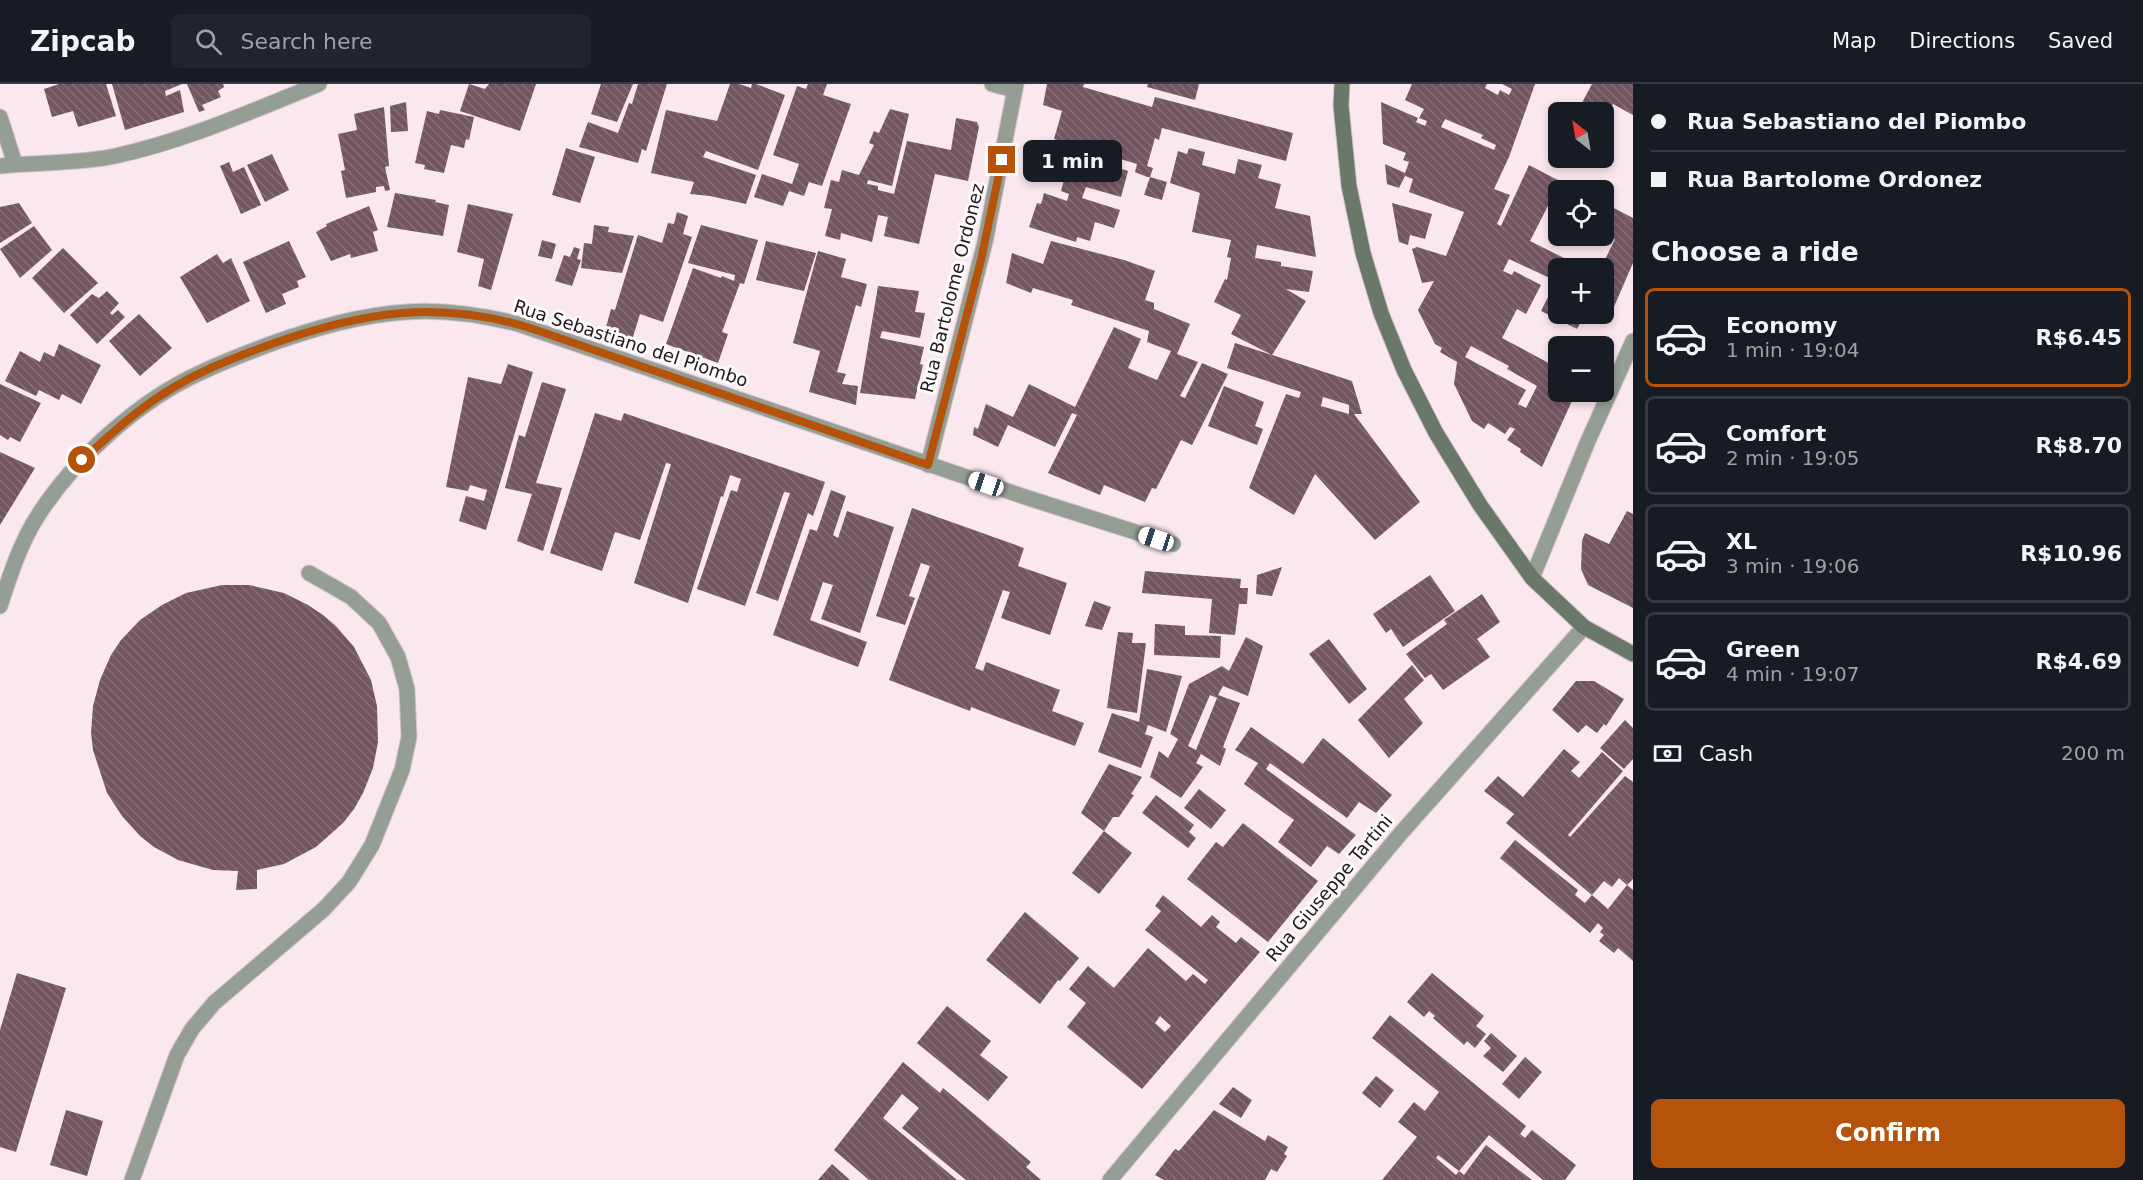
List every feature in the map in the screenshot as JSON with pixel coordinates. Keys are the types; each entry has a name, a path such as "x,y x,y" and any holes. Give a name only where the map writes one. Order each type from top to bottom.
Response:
{"main road":[{"path":"1342,84 1341,106 1349,186 1363,253 1381,313 1404,370 1436,433 1480,505 1532,578 1584,627 1633,654"}],"street":[{"path":"0,117 7,165 80,161 149,148 319,84"},
{"path":"992,84 1016,87"},
{"name":"Rua Bartolome Ordonez","path":"928,465 985,242 1016,87"},
{"name":"Rua Sebastiano del Piombo","path":"0,606 10,574 38,515 82,460 130,417 164,393 200,372 302,333 357,318 407,312 451,312 518,324 928,465 1173,544"},
{"path":"1532,578 1587,441 1633,341"},
{"path":"132,1180 177,1056 192,1029 214,1003 324,909 349,882 372,845 402,770 409,737 407,689 398,657 379,623 351,597 309,573"},
{"name":"Rua Giuseppe Tartini","path":"1110,1180 1401,833 1584,627"}],"building":[{"path":"59,84 106,84 116,116 78,127 73,111 52,117 44,89"},
{"path":"112,84 182,84 165,91 166,96 180,90 184,112 125,130"},
{"path":"187,84 223,84 224,87 218,91 221,97 202,105 205,110 199,112"},
{"path":"469,84 485,89 489,84 536,84 520,131 460,111"},
{"path":"601,84 633,84 617,122 591,114"},
{"path":"638,84 667,84 646,151 642,149 638,163 579,147 588,122 618,133 629,103 632,104"},
{"path":"730,84 751,88 752,84 756,84 785,95 758,170 706,151 703,157 756,175 746,204 690,194 694,182 651,173 666,110 717,121"},
{"path":"808,84 827,84 823,95 851,104 822,186 809,182 804,196 789,191 783,206 754,197 762,174 792,184 799,164 773,155 797,86 806,89"},
{"path":"1047,84 1084,84 1083,87 1152,107 1155,97 1293,133 1286,161 1162,128 1159,140 1155,138 1147,166 1153,168 1150,177 1147,177 1135,172 1137,164 1054,139 1062,111 1043,105"},
{"path":"1148,84 1199,84 1195,100 1147,87"},
{"path":"1412,84 1487,84 1485,88 1498,95 1500,90 1509,95 1512,89 1502,84 1535,84 1509,157 1494,189 1510,195 1497,224 1501,226 1529,165 1558,180 1548,180 1548,206 1530,241 1564,258 1548,258 1548,277 1509,259 1503,271 1512,275 1514,271 1541,285 1526,314 1517,309 1502,338 1548,363 1548,402 1571,402 1542,467 1507,440 1515,429 1510,427 1505,434 1488,423 1484,429 1472,421 1454,384 1457,362 1440,352 1442,348 1435,344 1418,310 1434,281 1422,283 1412,249 1417,247 1446,256 1464,212 1409,192 1413,179 1405,176 1399,188 1387,184 1385,164 1405,173 1409,162 1403,160 1406,153 1383,144 1381,102 1418,118 1416,122 1425,126 1427,121 1419,118 1424,109 1405,100","holes":["1445,119 1483,135 1481,138 1496,145 1494,150 1441,127","1471,346 1509,366 1507,369 1537,386 1526,408 1518,404 1526,390 1465,357"]},
{"path":"1592,84 1633,84 1633,115 1614,105 1614,102 1582,102"},
{"path":"406,102 408,131 391,132 390,106"},
{"path":"384,107 389,166 385,167 390,190 385,191 384,186 376,187 376,192 346,198 341,171 345,170 338,134 357,130 354,114"},
{"path":"890,109 909,114 892,186 868,180 867,184 878,186 878,190 894,194 907,141 951,150 956,118 977,122 979,127 968,181 935,174 919,244 884,236 888,217 878,215 872,242 841,233 840,240 825,236 832,209 824,208 831,180 839,182 842,170 859,175 874,145 869,143 874,131 879,133"},
{"path":"440,110 474,117 469,140 466,139 464,148 451,145 444,173 424,169 425,165 415,163 427,111 439,114"},
{"path":"566,148 595,157 580,203 552,195"},
{"path":"1052,148 1128,171 1121,197 1086,187 1082,198 1120,210 1114,228 1095,222 1090,241 1077,237 1076,242 1029,227 1037,203 1041,204 1044,193 1067,201 1069,194 1061,191 1064,180 1044,174"},
{"path":"1189,148 1205,152 1202,165 1235,174 1238,159 1262,165 1258,178 1281,184 1275,208 1310,216 1316,257 1257,245 1255,258 1281,262 1281,266 1313,271 1309,292 1286,289 1306,301 1272,355 1231,334 1241,315 1214,302 1225,279 1227,280 1231,258 1227,257 1231,240 1192,232 1200,193 1170,183 1178,151 1187,154"},
{"path":"272,154 289,190 265,202 247,165"},
{"path":"229,162 233,172 244,167 261,205 241,214 220,166"},
{"path":"1150,177 1167,182 1162,200 1144,195"},
{"path":"395,193 436,200 435,202 449,205 443,236 387,227"},
{"path":"19,203 32,223 0,243 0,207"},
{"path":"1392,203 1432,214 1425,239 1410,235 1408,245 1399,242"},
{"path":"468,204 513,214 491,290 478,286 484,259 457,252"},
{"path":"369,206 378,230 373,232 378,251 351,258 350,254 331,261 316,232 327,226 326,224"},
{"path":"1614,208 1633,218 1633,263 1614,307 1614,258 1606,258 1612,246 1614,246"},
{"path":"677,212 688,216 683,234 692,237 663,322 640,314 632,340 605,331 611,309 615,310 638,235 662,243 668,223 674,224"},
{"path":"594,225 609,227 608,232 634,236 622,273 581,268 584,243 592,244"},
{"path":"701,225 758,240 744,284 740,283 722,332 728,334 718,363 666,344 693,268 734,281 735,275 688,263"},
{"path":"34,226 52,250 20,278 0,249"},
{"path":"542,240 556,244 552,259 538,256"},
{"path":"289,241 306,277 297,281 299,287 282,294 286,304 266,313 243,262"},
{"path":"766,241 816,253 804,291 756,280"},
{"path":"1051,241 1124,260 1155,271 1145,300 1154,303 1154,309 1190,324 1177,354 1198,362 1180,396 1185,398 1202,363 1228,374 1192,445 1181,440 1156,489 1152,488 1145,502 1104,485 1100,495 1048,473 1077,415 1072,413 1055,447 1008,425 998,447 973,435 974,427 978,429 986,404 1013,417 1029,384 1075,407 1114,327 1141,339 1128,368 1157,380 1171,351 1147,342 1149,331 1071,305 1073,300 1033,288 1031,293 1006,283 1012,253 1043,264"},
{"path":"574,247 580,249 577,259 581,260 572,286 555,281 564,255 570,257"},
{"path":"63,248 98,283 64,313 32,278"},
{"path":"818,251 846,259 841,277 867,284 861,307 856,305 837,372 846,374 842,384 858,386 856,405 809,392 820,351 793,343"},
{"path":"217,254 223,263 231,258 250,301 207,323 180,277"},
{"path":"878,286 919,291 915,312 925,313 920,338 882,331 880,338 924,347 920,364 923,365 915,399 860,393"},
{"path":"107,291 119,303 110,313 112,315 118,310 125,317 97,344 70,315 92,294 99,298"},
{"path":"1548,297 1548,314 1541,311"},
{"path":"139,314 172,348 140,376 109,341"},
{"path":"1567,324 1580,324 1577,329"},
{"path":"1235,343 1352,381 1362,414 1354,414 1420,502 1375,540 1315,474 1294,515 1249,488 1286,394 1299,398 1301,392 1227,368","holes":["1323,397 1349,405 1349,414 1321,406"]},
{"path":"59,344 101,365 81,404 62,394 59,400 39,390 36,396 5,381 20,351 40,362 44,352 54,357"},
{"path":"508,364 533,372 486,530 459,521 466,496 484,501 487,490 470,485 468,491 446,487 468,377 501,384"},
{"path":"542,382 566,389 536,483 562,488 543,551 517,541 532,494 505,488 519,435 525,437"},
{"path":"0,384 41,403 20,442 10,437 8,440 0,435"},
{"path":"1224,386 1264,402 1255,426 1263,429 1257,445 1208,426"},
{"path":"595,413 621,421 624,413 825,482 813,516 808,513 778,601 756,593 790,493 784,492 745,606 697,589 731,490 737,492 741,479 730,475 723,497 721,496 688,603 634,583 671,464 666,463 640,540 615,532 602,571 550,553"},
{"path":"0,452 35,468 0,525"},
{"path":"831,490 846,496 833,535 838,538 847,511 894,527 860,633 821,619 833,585 823,582 810,620 867,642 858,667 773,635 810,529 817,531"},
{"path":"912,508 1024,548 1018,566 1067,583 1050,635 1001,618 1010,592 1003,590 975,668 983,671 986,662 1060,690 1052,711 1084,723 1075,746 971,707 970,711 889,680 930,566 921,563 909,596 915,598 905,625 876,616"},
{"path":"1627,511 1633,514 1633,608 1588,585 1581,569 1582,541 1585,533 1609,544"},
{"path":"1282,567 1272,596 1256,594 1257,575"},
{"path":"1145,571 1241,579 1240,588 1248,588 1247,604 1239,604 1235,635 1209,633 1212,599 1142,593"},
{"path":"1430,575 1455,611 1403,647 1391,629 1386,633 1373,614"},
{"path":"222,585 249,585 284,593 323,615 354,647 371,680 377,706 378,742 373,768 354,809 343,823 316,847 284,864 257,870 257,889 236,890 238,871 213,870 178,860 154,847 140,836 122,816 107,793 93,750 91,733 93,706 100,680 111,655 121,640 140,620 162,605 186,593"},
{"path":"1482,594 1500,622 1477,639 1490,657 1443,690 1431,674 1425,678 1406,654 1447,624 1444,620"},
{"path":"1094,601 1111,607 1102,630 1085,626"},
{"path":"1155,624 1185,626 1185,635 1221,636 1220,658 1154,655"},
{"path":"1118,632 1133,633 1132,643 1146,643 1137,713 1107,708"},
{"path":"1246,637 1263,646 1248,696 1223,686 1218,695 1240,703 1223,747 1226,749 1220,766 1201,754 1196,763 1203,767 1181,798 1150,777 1159,751 1168,758 1178,739 1170,734 1189,684 1222,666 1229,671","holes":["1210,695 1217,698 1196,750 1188,746"]},
{"path":"1329,639 1367,689 1349,704 1309,654"},
{"path":"1412,665 1424,680 1404,699 1423,723 1389,758 1358,720"},
{"path":"1147,669 1182,676 1166,732 1148,725 1145,734 1153,737 1141,768 1098,752 1112,713 1139,722"},
{"path":"1576,681 1594,681 1624,699 1606,726 1604,724 1597,733 1586,725 1578,733 1552,710"},
{"path":"1625,720 1633,728 1633,759 1624,769 1600,748"},
{"path":"1251,727 1303,764 1323,738 1392,795 1376,813 1359,802 1347,818 1270,763 1266,769 1356,835 1339,854 1327,846 1311,867 1278,842 1294,820 1244,784 1258,763 1235,750"},
{"path":"1564,749 1580,762 1571,771 1579,778 1602,752 1623,771 1568,835 1570,837 1625,776 1633,782 1633,879 1627,885 1619,878 1612,887 1604,881 1592,895 1506,823 1514,814 1484,791 1498,776 1523,797"},
{"path":"1109,764 1142,777 1131,794 1134,795 1119,817 1113,817 1104,831 1081,813"},
{"path":"1199,789 1226,810 1211,829 1184,808"},
{"path":"1156,795 1194,825 1189,832 1196,838 1188,848 1142,813"},
{"path":"1243,823 1318,881 1268,942 1187,879 1216,842 1223,847"},
{"path":"1104,831 1132,853 1099,894 1072,873"},
{"path":"1515,840 1578,890 1575,895 1585,903 1592,895 1608,909 1627,885 1633,890 1633,961 1618,948 1614,953 1599,941 1604,935 1600,932 1603,928 1598,923 1590,933 1500,858"},
{"path":"1163,895 1201,927 1212,915 1220,922 1216,927 1236,943 1241,937 1260,952 1142,1089 1067,1027 1086,1003 1069,989 1088,966 1114,988 1148,948 1186,981 1193,974 1205,984 1208,980 1145,930 1161,911 1155,906","holes":["1160,1016 1171,1026 1165,1032 1155,1023"]},
{"path":"1025,912 1079,958 1040,1004 986,960"},
{"path":"17,973 66,988 16,1152 0,1147 0,1030"},
{"path":"1432,973 1484,1016 1476,1026 1486,1034 1475,1048 1467,1041 1464,1045 1433,1018 1435,1016 1429,1011 1424,1017 1407,1002"},
{"path":"947,1006 991,1041 980,1055 1008,1077 988,1101 917,1043"},
{"path":"1390,1015 1526,1126 1520,1134 1525,1138 1532,1130 1576,1165 1565,1180 1543,1180 1489,1135 1459,1171 1464,1175 1486,1145 1532,1180 1382,1180 1417,1137 1398,1122 1414,1102 1425,1111 1439,1092 1372,1038","holes":["1438,1155 1459,1171 1456,1175 1436,1158"]},
{"path":"1491,1033 1517,1056 1503,1072 1483,1056 1491,1048 1484,1041"},
{"path":"1525,1057 1542,1072 1519,1099 1502,1084"},
{"path":"903,1062 940,1093 943,1088 1031,1162 1026,1167 1041,1180 966,1180 902,1128 919,1108 902,1094 883,1118 957,1180 869,1180 834,1150"},
{"path":"1376,1076 1394,1090 1380,1108 1362,1093"},
{"path":"1233,1087 1252,1100 1241,1118 1219,1104"},
{"path":"66,1110 103,1121 87,1176 50,1165"},
{"path":"1214,1110 1265,1141 1268,1135 1288,1147 1284,1154 1287,1156 1277,1172 1271,1169 1265,1180 1164,1180 1155,1175 1175,1149 1179,1151"},
{"path":"832,1164 850,1180 818,1180"}],"route":[{"path":"82,460 130,417 164,393 200,372 249,352 302,333 357,318 407,312 451,312 518,324 572,341 928,465 981,260 1002,160"}]}
